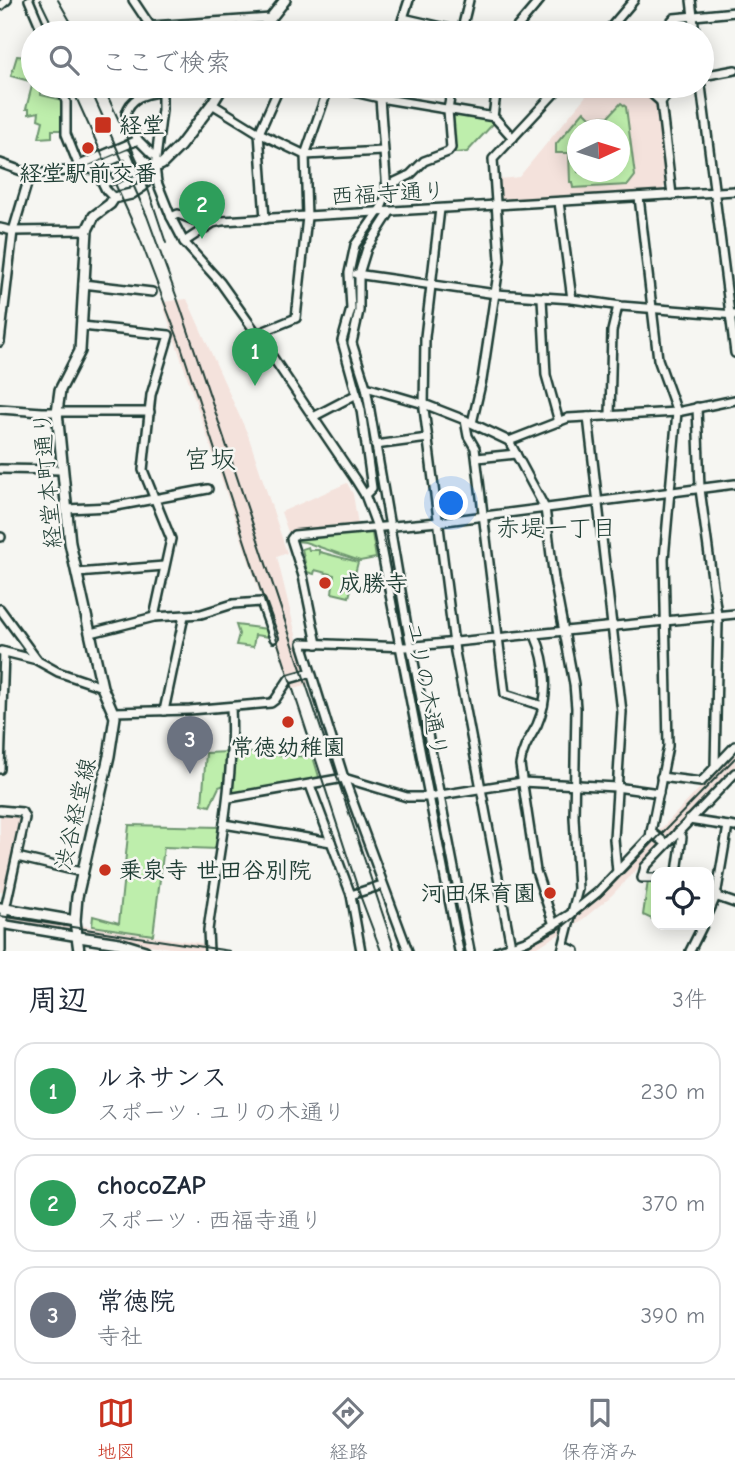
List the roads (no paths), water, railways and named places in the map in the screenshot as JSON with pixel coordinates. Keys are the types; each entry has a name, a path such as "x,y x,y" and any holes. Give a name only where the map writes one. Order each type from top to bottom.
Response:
{"main road":[{"path":"269,21 285,0"},
{"path":"87,230 94,216 114,198 131,194 143,186 155,167 162,164 180,146 216,98"},
{"name":"経堂本町通り","path":"87,230 80,351 60,390 57,412 66,509 102,687"},
{"path":"102,687 114,712"},
{"name":"渋谷経堂線","path":"79,951 75,921 81,872 109,756 114,712"},
{"path":"3,909 75,921"},
{"path":"79,937 119,943 145,951"}],"street":[{"path":"0,6 7,0"},
{"path":"29,0 38,21"},
{"path":"133,0 147,21"},
{"path":"402,21 409,0"},
{"path":"466,21 469,0"},
{"path":"522,21 540,0"},
{"path":"616,21 634,0"},
{"path":"691,0 694,21"},
{"path":"671,21 674,18 735,12"},
{"path":"239,21 271,18"},
{"path":"403,18 415,21"},
{"path":"714,74 735,70"},
{"path":"65,98 66,134 81,167"},
{"path":"138,98 126,114 138,140 152,154"},
{"path":"161,98 162,110 155,167 157,182 184,242"},
{"path":"265,219 259,133 275,98"},
{"path":"257,334 296,318 307,216 305,155 324,98"},
{"path":"387,193 380,98 493,117 513,138"},
{"path":"365,495 372,488 357,394 342,341 351,309 349,273 355,245 377,213 394,181 410,175 424,160 448,152 451,148 448,110 450,98"},
{"path":"493,117 496,98"},
{"path":"543,706 505,694 477,458 467,433 496,294 500,260 493,159 550,98"},
{"path":"656,98 661,102 672,195"},
{"path":"661,102 664,98"},
{"path":"703,98 735,353"},
{"path":"212,104 259,133 305,155 383,151"},
{"path":"0,163 30,174 81,167 138,140"},
{"path":"91,169 127,154 134,171 107,182 102,181"},
{"path":"81,167 96,170 106,190 114,198"},
{"path":"0,342 13,231 30,174"},
{"name":"西福寺通り","path":"184,242 214,223 735,191"},
{"path":"497,951 554,925 572,913 650,837 669,741 664,559 677,412 659,359 639,197"},
{"path":"559,202 572,299"},
{"path":"440,209 425,337 424,404 453,642 511,946"},
{"path":"390,212 367,248 359,274 359,311 352,343 366,387 388,526 470,951"},
{"path":"171,216 178,214 201,223 204,228"},
{"path":"0,228 13,231 87,230"},
{"name":"ユリの木通り","path":"184,242 220,282 365,495 377,527 459,951"},
{"path":"349,273 496,294 732,315"},
{"path":"83,284 152,292"},
{"path":"542,298 545,375 559,422"},
{"path":"610,415 612,331 618,306"},
{"path":"82,326 169,335 151,395 143,470 171,539 155,617"},
{"path":"366,387 424,404 509,441 545,508 576,708 578,889 563,948 575,951"},
{"path":"313,418 357,394"},
{"path":"509,441 559,422 610,415 677,412 735,400"},
{"path":"697,407 700,489 717,616 715,767"},
{"path":"0,409 150,412"},
{"path":"588,417 622,712 614,839 617,872"},
{"path":"375,444 428,438"},
{"path":"477,458 516,454"},
{"path":"0,469 62,470"},
{"path":"317,644 303,576 292,539 294,534 438,522 735,484"},
{"path":"66,509 111,507 208,489"},
{"path":"77,573 164,566"},
{"path":"92,634 155,617 201,614 233,604 261,602 274,638"},
{"path":"0,609 38,661"},
{"path":"408,951 344,778 302,643 400,647 735,614"},
{"path":"164,711 184,615"},
{"path":"535,635 543,653 543,706 521,754 522,782 536,871 554,925"},
{"path":"0,769 2,651 38,661 58,672 102,687"},
{"path":"114,712 271,703 289,679 310,673"},
{"path":"209,951 208,930 229,798 233,746 231,707"},
{"path":"662,777 701,782 735,746"},
{"path":"651,878 642,878 643,870 735,773"},
{"path":"229,798 344,778 396,796 428,797 522,782 616,787 659,793"},
{"path":"310,785 351,895 360,951"},
{"path":"0,810 25,814 3,909 1,950"},
{"path":"689,820 731,826 714,888"},
{"path":"223,824 331,842"},
{"path":"651,832 667,844"},
{"path":"678,832 682,836 678,867"},
{"path":"17,856 81,872"},
{"path":"351,895 382,885"},
{"path":"714,896 735,903"},
{"path":"1,924 79,937"},
{"path":"690,951 700,930"}],"tram line":[{"path":"516,951 561,928 602,895 735,758"},
{"path":"0,916 230,951"}],"railway":[{"path":"40,0 50,21"},
{"path":"58,0 70,21"},
{"path":"76,98 140,239 181,346 361,898 381,951"},
{"path":"94,98 147,216 181,309 395,951"},
{"path":"109,98 142,171 166,243"}],"place":[{"name":"経堂","path":"103,125"},
{"name":"経堂駅前交番","path":"88,148"},
{"name":"chocoZAP","path":"202,239"},
{"name":"ルネサンス","path":"255,386"},
{"name":"成勝寺","path":"325,583"},
{"name":"常徳幼稚園","path":"288,722"},
{"name":"常徳院","path":"190,774"},
{"name":"乗泉寺 世田谷別院","path":"105,870"},
{"name":"河田保育園","path":"550,893"}],"district":[{"name":"宮坂","path":"210,459"},
{"name":"赤堤一丁目","path":"556,528"}]}
